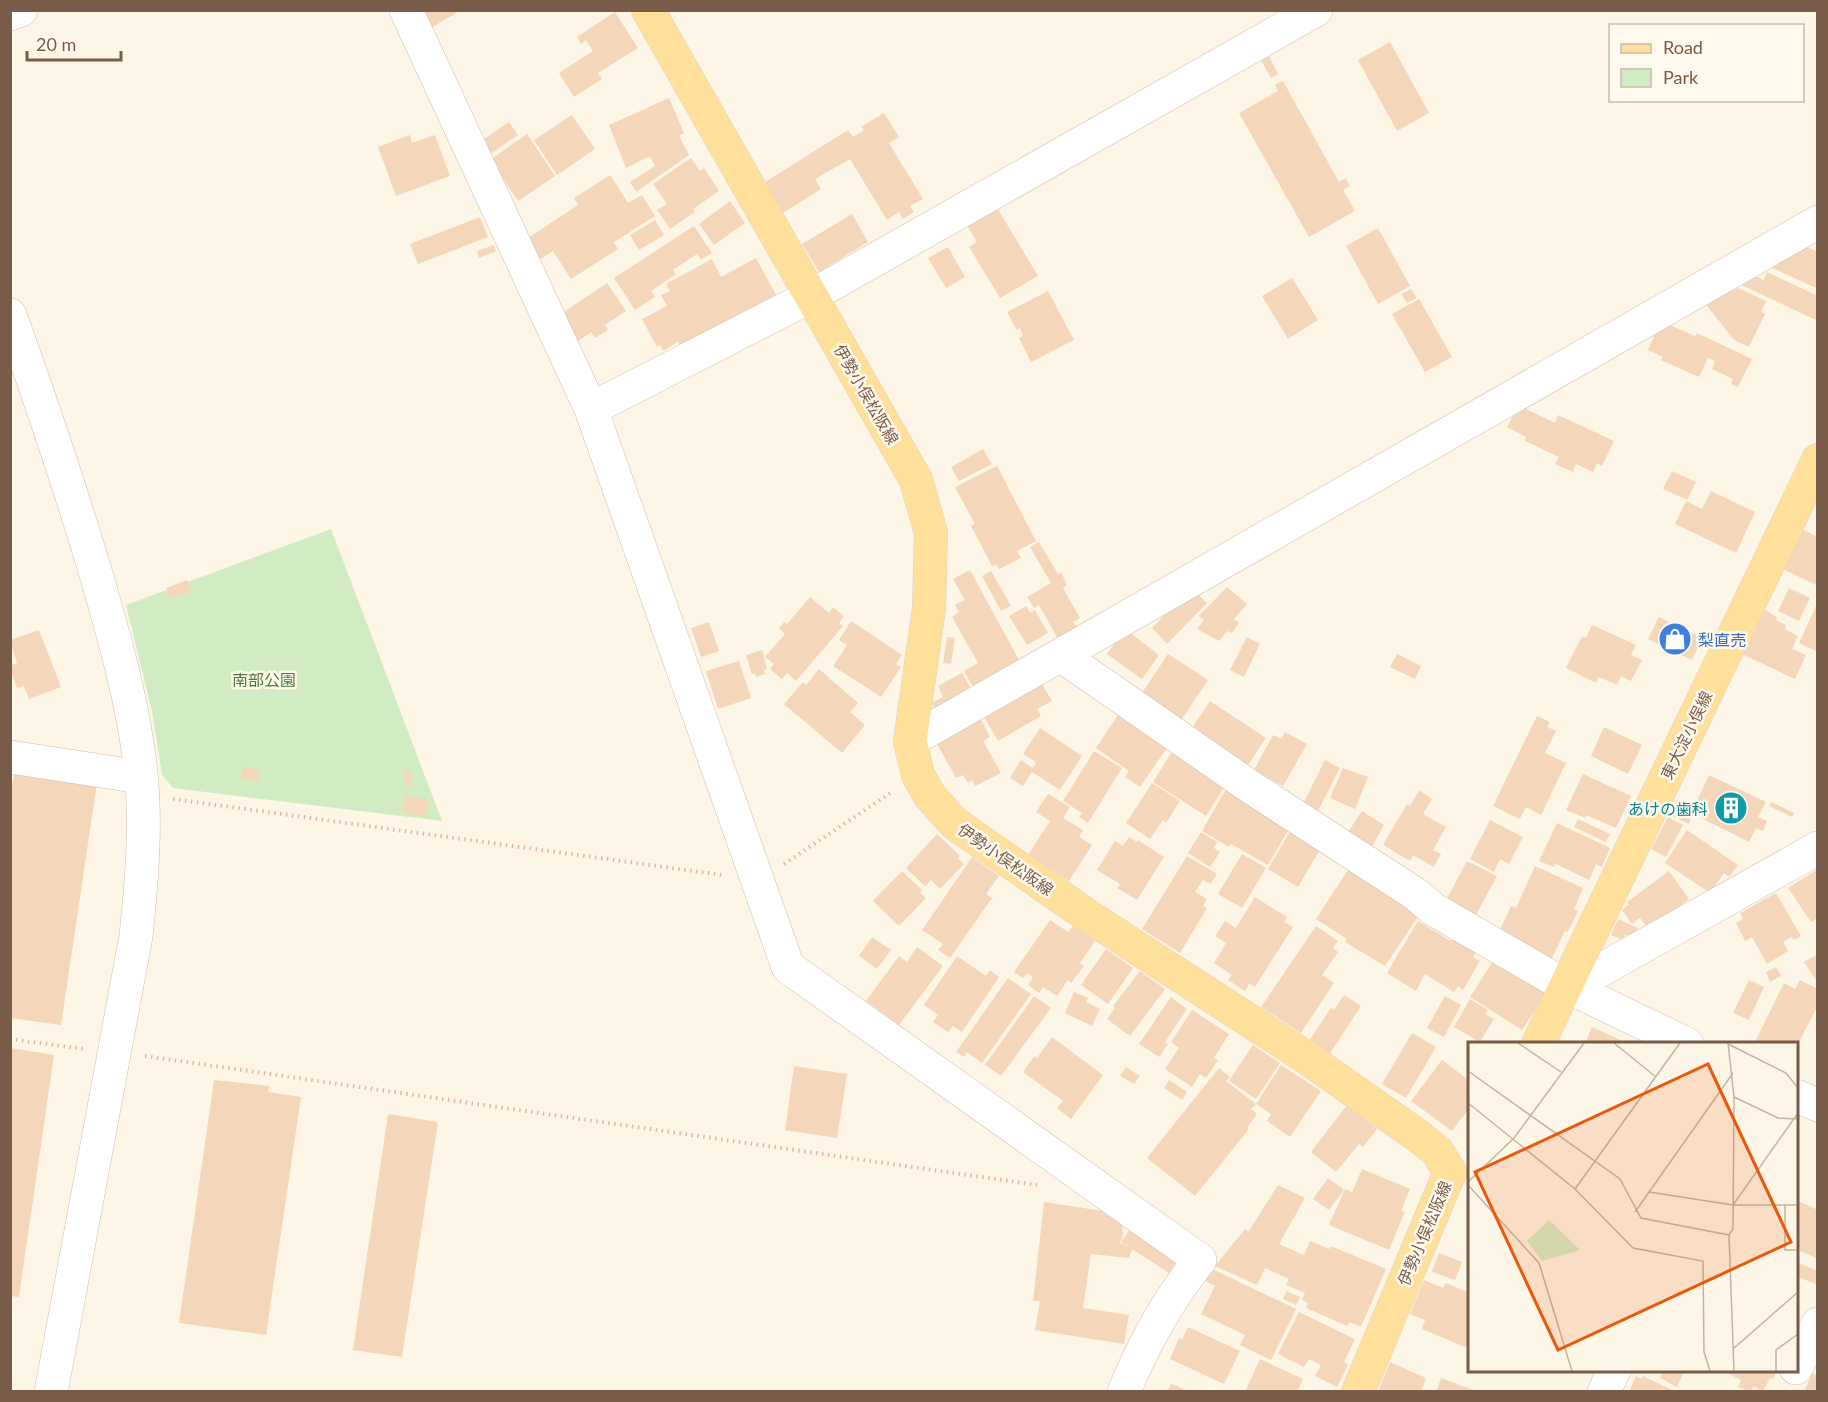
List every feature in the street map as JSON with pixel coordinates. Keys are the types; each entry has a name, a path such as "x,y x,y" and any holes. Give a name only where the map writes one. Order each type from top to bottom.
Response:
{"main road":[{"name":"伊勢小俣松阪線","path":"648,10 916,480 931,533 929,608 910,741 918,775 930,796 954,823 1088,916 1310,1060 1409,1129 1460,1168 1358,1392"},
{"name":"東大淀小俣線","path":"1539,1042 1818,460"}],"street":[{"path":"10,14 21,10"},
{"path":"406,10 591,409 788,967 1200,1260 1178,1287 1136,1363 1124,1392"},
{"path":"591,409 811,296 1295,15"},
{"path":"910,741 1818,222"},
{"path":"10,315 73,496 120,659 135,730 141,786 143,863 140,906 51,1392"},
{"path":"1062,656 1249,786 1417,895 1433,909 1566,986 1683,1042"},
{"path":"10,757 141,786"},
{"path":"1566,986 1599,971 1818,848"},
{"path":"1798,1096 1818,1106"},
{"path":"1798,1365 1818,1324"},
{"path":"1604,1392 1614,1372"},
{"path":"1785,1392 1795,1372"}],"path":[{"path":"141,786 759,880 918,775"},
{"path":"10,1039 114,1051 1033,1186 1082,1176"}],"green space":[{"name":"南部公園","path":"331,529 442,821 173,788 162,775 152,711 126,605"}],"building":[{"path":"421,10 461,10 431,28"},
{"path":"615,12 638,48 598,73 602,79 574,97 559,73 593,51 586,40 581,44 577,37"},
{"path":"1390,42 1429,113 1397,131 1358,60"},
{"path":"1267,52 1278,74 1271,78 1259,57"},
{"path":"1283,81 1339,182 1346,178 1350,186 1343,190 1355,211 1309,237 1239,113 1278,91 1275,85"},
{"path":"669,98 684,133 679,136 689,155 636,192 630,182 655,166 650,156 626,168 609,125"},
{"path":"884,113 899,137 889,143 923,199 910,206 914,212 903,219 899,212 887,220 850,159 815,179 821,189 783,213 765,182 848,130 853,137 864,130 861,127"},
{"path":"572,115 595,149 557,175 534,140"},
{"path":"509,122 518,135 490,154 481,141"},
{"path":"527,134 555,176 518,201 490,160"},
{"path":"410,135 412,143 435,135 450,176 396,196 378,147"},
{"path":"691,158 700,171 704,168 719,191 693,209 695,212 670,229 657,210 667,204 653,184"},
{"path":"610,175 628,203 642,195 655,216 614,242 618,249 571,279 553,251 538,261 525,240 578,205 574,198"},
{"path":"730,201 745,223 714,245 699,224"},
{"path":"996,206 1038,276 1000,298 969,247 977,242 966,223"},
{"path":"852,214 868,242 819,272 802,244"},
{"path":"480,217 488,237 418,264 410,244"},
{"path":"655,220 664,235 639,250 630,235"},
{"path":"694,226 712,253 701,260 697,254 673,270 676,274 651,291 655,297 635,310 614,278"},
{"path":"1378,228 1410,286 1378,304 1346,246"},
{"path":"1798,243 1818,252 1818,289 1766,265"},
{"path":"494,245 496,251 479,258 477,251"},
{"path":"948,247 965,277 946,288 928,258"},
{"path":"756,258 776,295 680,345 678,342 663,351 660,345 657,347 642,319 667,306 661,295 670,291 666,284 712,259 721,277"},
{"path":"1745,271 1764,280 1767,272 1818,296 1818,321 1733,281"},
{"path":"1292,278 1318,320 1288,339 1262,296"},
{"path":"607,283 626,311 605,325 608,330 595,338 591,332 577,342 559,315"},
{"path":"1727,283 1735,291 1736,287 1766,301 1761,312 1765,314 1749,347 1734,340 1701,298"},
{"path":"1411,289 1417,298 1407,303 1401,294"},
{"path":"1048,291 1074,340 1031,362 1019,338 1023,336 1020,328 1017,330 1007,312"},
{"path":"1419,299 1452,357 1425,372 1392,314"},
{"path":"1661,321 1695,336 1697,333 1752,359 1738,387 1731,384 1733,379 1712,369 1715,361 1708,358 1699,377 1661,360 1663,357 1648,350"},
{"path":"1518,405 1555,423 1558,415 1614,441 1602,466 1597,463 1593,472 1576,464 1573,472 1555,464 1559,457 1525,441 1526,437 1507,427"},
{"path":"983,449 992,464 959,481 951,467"},
{"path":"997,466 1036,541 1017,551 1021,558 999,569 996,564 992,566 971,526 975,524 955,487"},
{"path":"1672,471 1696,482 1687,500 1663,489"},
{"path":"1711,491 1755,512 1736,553 1675,524 1686,501 1702,509"},
{"path":"1802,529 1818,537 1818,586 1783,569"},
{"path":"1039,542 1058,574 1061,572 1067,585 1063,588 1080,618 1073,622 1077,628 1058,639 1039,605 1034,608 1027,597 1051,583 1030,547"},
{"path":"970,570 1020,662 973,687 964,671 978,663 952,617 959,612 955,605 965,600 953,579"},
{"path":"991,571 1011,606 1001,611 982,576"},
{"path":"187,580 191,592 169,599 166,588"},
{"path":"1227,587 1247,604 1234,619 1239,623 1232,633 1227,631 1219,641 1197,629 1204,620 1199,616"},
{"path":"1191,588 1207,603 1167,644 1152,628"},
{"path":"1789,588 1810,598 1799,621 1778,611"},
{"path":"810,597 829,613 833,607 844,616 839,623 843,626 796,681 787,673 782,679 770,669 774,664 765,657 785,634 779,628 784,622 787,624"},
{"path":"1818,602 1818,652 1799,643"},
{"path":"1026,606 1030,613 1035,610 1048,633 1027,645 1009,616"},
{"path":"1763,609 1786,625 1785,629 1798,636 1792,649 1806,655 1795,679 1742,654"},
{"name":"梨直売","path":"1659,617 1702,638 1692,660 1648,639"},
{"path":"851,621 902,655 896,664 901,667 881,697 833,666 847,645 839,640"},
{"path":"709,622 719,651 701,657 691,628"},
{"path":"1592,625 1636,645 1631,655 1642,660 1631,681 1621,676 1617,685 1599,677 1596,683 1566,668 1582,636 1586,638"},
{"path":"1125,629 1159,655 1142,679 1107,654"},
{"path":"39,630 61,687 29,699 24,686 17,688 10,669 10,666 17,663 10,640"},
{"path":"947,637 955,638 951,664 943,663"},
{"path":"1247,637 1260,644 1244,677 1230,670"},
{"path":"762,650 767,669 764,670 765,674 756,677 755,673 752,674 746,655"},
{"path":"1168,654 1208,680 1180,722 1140,696"},
{"path":"1397,654 1421,666 1415,679 1390,667"},
{"path":"739,661 751,698 718,709 706,671"},
{"path":"819,669 858,703 850,712 865,725 842,753 784,704 803,682 806,685"},
{"path":"962,673 971,689 936,709 932,703 943,697 938,686"},
{"path":"1039,679 1052,701 1037,709 1041,716 998,741 981,712"},
{"path":"1210,701 1266,738 1246,768 1190,731"},
{"path":"1122,709 1171,742 1140,787 1125,777 1129,771 1096,748"},
{"path":"979,716 990,737 983,741 1001,773 975,786 972,780 968,783 963,775 956,778 935,740"},
{"path":"1537,716 1550,722 1547,727 1556,731 1545,753 1566,763 1541,815 1526,807 1520,819 1493,806"},
{"path":"1604,727 1642,745 1628,774 1591,756"},
{"path":"1040,728 1082,756 1060,790 1032,772 1023,786 1010,778 1021,760 1033,768 1036,762 1023,754"},
{"path":"1285,732 1307,744 1283,786 1254,770 1273,735 1281,739"},
{"path":"1175,747 1228,781 1206,816 1153,782"},
{"path":"1094,751 1122,768 1088,823 1079,817 1082,813 1063,801"},
{"path":"1325,760 1340,768 1316,815 1301,808"},
{"path":"243,767 259,769 258,782 241,780"},
{"path":"1343,768 1368,777 1355,809 1330,798"},
{"path":"409,769 414,785 407,787 402,771"},
{"path":"15,771 97,783 61,1025 10,1018 10,797"},
{"path":"1583,774 1631,796 1616,828 1586,815 1585,818 1566,810"},
{"name":"あけの歯科","path":"1709,775 1766,802 1758,817 1767,821 1763,831 1756,828 1749,842 1701,818 1704,810 1695,805"},
{"path":"1152,783 1180,801 1166,823 1163,820 1150,839 1126,823"},
{"path":"1227,787 1292,824 1268,865 1231,844 1229,847 1202,831"},
{"path":"1419,790 1432,799 1423,814 1446,827 1433,850 1441,854 1434,867 1413,855 1410,861 1383,845 1407,804 1410,806"},
{"path":"1048,794 1070,807 1063,818 1083,830 1079,837 1092,845 1069,881 1028,855 1050,821 1036,812"},
{"path":"405,795 429,800 426,817 402,813"},
{"path":"1676,800 1693,814 1689,824 1669,815"},
{"path":"1771,802 1794,813 1792,817 1769,806"},
{"path":"1362,811 1384,825 1370,850 1346,835"},
{"path":"1668,817 1683,825 1666,857 1651,849"},
{"path":"1578,819 1610,834 1606,842 1574,827"},
{"path":"1490,820 1523,837 1509,864 1500,859 1494,872 1470,859"},
{"path":"1557,823 1610,848 1602,867 1596,864 1589,880 1556,864 1554,867 1539,861"},
{"path":"1292,828 1322,846 1298,887 1268,869"},
{"path":"1687,830 1738,865 1729,877 1724,873 1710,893 1665,863"},
{"path":"1201,832 1217,842 1214,848 1220,852 1210,867 1188,853"},
{"path":"937,834 960,856 958,858 964,864 940,889 931,880 925,886 906,868"},
{"path":"1129,837 1137,842 1138,840 1164,857 1137,900 1117,888 1120,884 1097,870 1115,841 1123,846"},
{"path":"1242,854 1266,868 1242,908 1218,894"},
{"path":"1187,856 1217,874 1210,884 1203,880 1195,892 1207,899 1203,906 1207,908 1180,953 1142,929"},
{"path":"972,857 999,876 986,894 992,898 950,958 938,950 943,944 922,930"},
{"path":"1467,861 1497,876 1476,915 1446,900"},
{"path":"1352,864 1421,912 1385,966 1345,942 1347,939 1316,919"},
{"path":"1535,866 1583,888 1574,909 1578,911 1552,958 1498,934 1511,906 1516,908"},
{"path":"1818,869 1818,918 1811,922 1788,888"},
{"path":"902,871 922,890 920,893 926,898 899,926 873,901"},
{"path":"1669,871 1689,899 1648,929 1640,918 1632,924 1622,910 1629,904 1627,902"},
{"path":"1776,893 1801,936 1794,940 1792,937 1783,942 1788,951 1767,964 1752,937 1745,941 1736,923 1743,919 1740,913"},
{"path":"1255,897 1287,917 1284,922 1293,927 1255,987 1249,984 1245,991 1228,980 1232,975 1214,963 1226,943 1215,936 1225,921 1236,928"},
{"path":"1618,919 1638,928 1633,938 1625,934 1623,940 1611,935"},
{"path":"1050,920 1068,932 1073,926 1095,941 1080,963 1084,966 1071,983 1068,980 1057,996 1043,987 1039,993 1028,985 1033,977 1027,973 1023,978 1014,972"},
{"path":"1418,921 1451,941 1452,939 1476,952 1473,957 1480,961 1463,990 1458,986 1454,992 1425,974 1416,991 1387,973"},
{"path":"1316,926 1338,941 1333,948 1338,952 1322,975 1334,983 1301,1033 1261,1007"},
{"path":"872,937 891,950 877,969 859,956"},
{"path":"917,947 943,966 899,1025 866,1001 899,956 907,962"},
{"path":"1106,949 1133,968 1108,1004 1081,985"},
{"path":"1818,954 1818,983 1804,962"},
{"path":"957,956 986,976 990,970 999,977 962,1032 953,1026 948,1032 933,1022 938,1015 924,1005"},
{"path":"1495,958 1547,992 1522,1030 1470,997"},
{"path":"1776,967 1781,976 1770,982 1766,972"},
{"path":"1140,971 1165,989 1130,1036 1107,1019 1115,1008 1113,1006"},
{"path":"1008,978 1031,994 982,1063 967,1052 964,1057 956,1052"},
{"path":"1749,980 1764,987 1749,1020 1733,1013"},
{"path":"1800,980 1818,989 1818,1005 1798,1044 1798,1042 1755,1042 1784,983 1795,989"},
{"path":"1074,992 1088,998 1086,1002 1100,1009 1092,1026 1065,1013"},
{"path":"1344,995 1361,1006 1329,1055 1309,1041 1331,1008 1334,1010"},
{"path":"1034,996 1051,1008 1001,1076 985,1065"},
{"path":"1445,996 1461,1005 1444,1037 1427,1028"},
{"path":"1171,997 1187,1009 1165,1042 1168,1044 1159,1057 1139,1044"},
{"path":"1470,999 1488,1010 1485,1014 1494,1019 1480,1042 1454,1027"},
{"path":"1192,1010 1229,1034 1214,1058 1218,1060 1206,1078 1200,1074 1192,1087 1165,1069 1179,1048 1171,1042"},
{"path":"1592,1027 1625,1042 1586,1042"},
{"path":"1412,1033 1436,1047 1406,1098 1382,1084"},
{"path":"1052,1037 1103,1075 1071,1119 1057,1108 1063,1101 1023,1072 1034,1056 1037,1058"},
{"path":"1253,1045 1280,1063 1256,1099 1229,1081"},
{"path":"10,1048 54,1055 19,1297 10,1296"},
{"path":"1442,1060 1468,1080 1468,1110 1452,1131 1411,1101"},
{"path":"1281,1065 1321,1091 1290,1137 1267,1121 1271,1114 1256,1104"},
{"path":"794,1066 847,1074 837,1138 785,1130"},
{"path":"1126,1067 1140,1076 1134,1084 1120,1076"},
{"path":"1219,1068 1230,1077 1226,1081 1256,1104 1251,1109 1257,1114 1247,1128 1249,1129 1195,1196 1147,1158"},
{"path":"214,1080 269,1086 268,1092 301,1097 266,1335 179,1323"},
{"path":"1169,1080 1187,1092 1182,1100 1164,1088"},
{"path":"1347,1105 1377,1129 1363,1147 1359,1144 1336,1172 1311,1152"},
{"path":"388,1114 438,1122 402,1357 353,1350"},
{"path":"1362,1169 1410,1189 1401,1211 1405,1212 1389,1250 1329,1225 1345,1189 1352,1192"},
{"path":"1328,1178 1344,1190 1329,1210 1313,1199"},
{"path":"1278,1185 1305,1198 1279,1244 1304,1255 1310,1241 1330,1249 1331,1246 1386,1269 1361,1327 1350,1322 1347,1326 1306,1308 1308,1303 1302,1300 1305,1293 1286,1285 1289,1279 1265,1268 1257,1285 1215,1266 1245,1229 1249,1231"},
{"path":"1798,1201 1818,1210 1818,1259 1798,1250"},
{"path":"1044,1202 1110,1212 1122,1224 1123,1235 1119,1246 1121,1243 1132,1249 1129,1258 1091,1254 1083,1308 1129,1315 1124,1344 1035,1330 1040,1301 1033,1301"},
{"path":"1131,1228 1178,1259 1169,1273 1121,1242"},
{"path":"1439,1253 1462,1262 1455,1280 1432,1272"},
{"path":"1798,1263 1818,1271 1818,1285 1798,1277"},
{"path":"1208,1267 1296,1309 1271,1360 1240,1345 1245,1335 1201,1314 1215,1286 1202,1279"},
{"path":"1424,1280 1443,1288 1446,1283 1468,1292 1468,1348 1422,1329 1425,1320 1410,1314"},
{"path":"1286,1291 1300,1297 1296,1305 1283,1299"},
{"path":"1299,1312 1355,1339 1344,1362 1348,1365 1337,1387 1315,1376 1321,1365 1309,1359 1304,1367 1278,1354"},
{"path":"1188,1327 1240,1351 1224,1384 1170,1359 1179,1338 1182,1340"},
{"path":"1260,1359 1303,1379 1297,1392 1245,1392"},
{"path":"1390,1362 1426,1378 1421,1392 1378,1392"},
{"path":"1662,1372 1684,1372 1677,1387 1660,1378"},
{"path":"1726,1372 1776,1372 1763,1391 1753,1386 1751,1392 1738,1387 1741,1380"},
{"path":"1812,1373 1818,1376 1818,1392 1804,1392"},
{"path":"1636,1376 1642,1379 1643,1376 1676,1392 1636,1392 1630,1389"},
{"path":"1441,1378 1476,1391 1476,1392 1436,1392"},
{"path":"1171,1383 1189,1392 1167,1392"}],"place":[{"name":"梨直売","path":"1675,639"},
{"name":"あけの歯科","path":"1731,808"}]}
